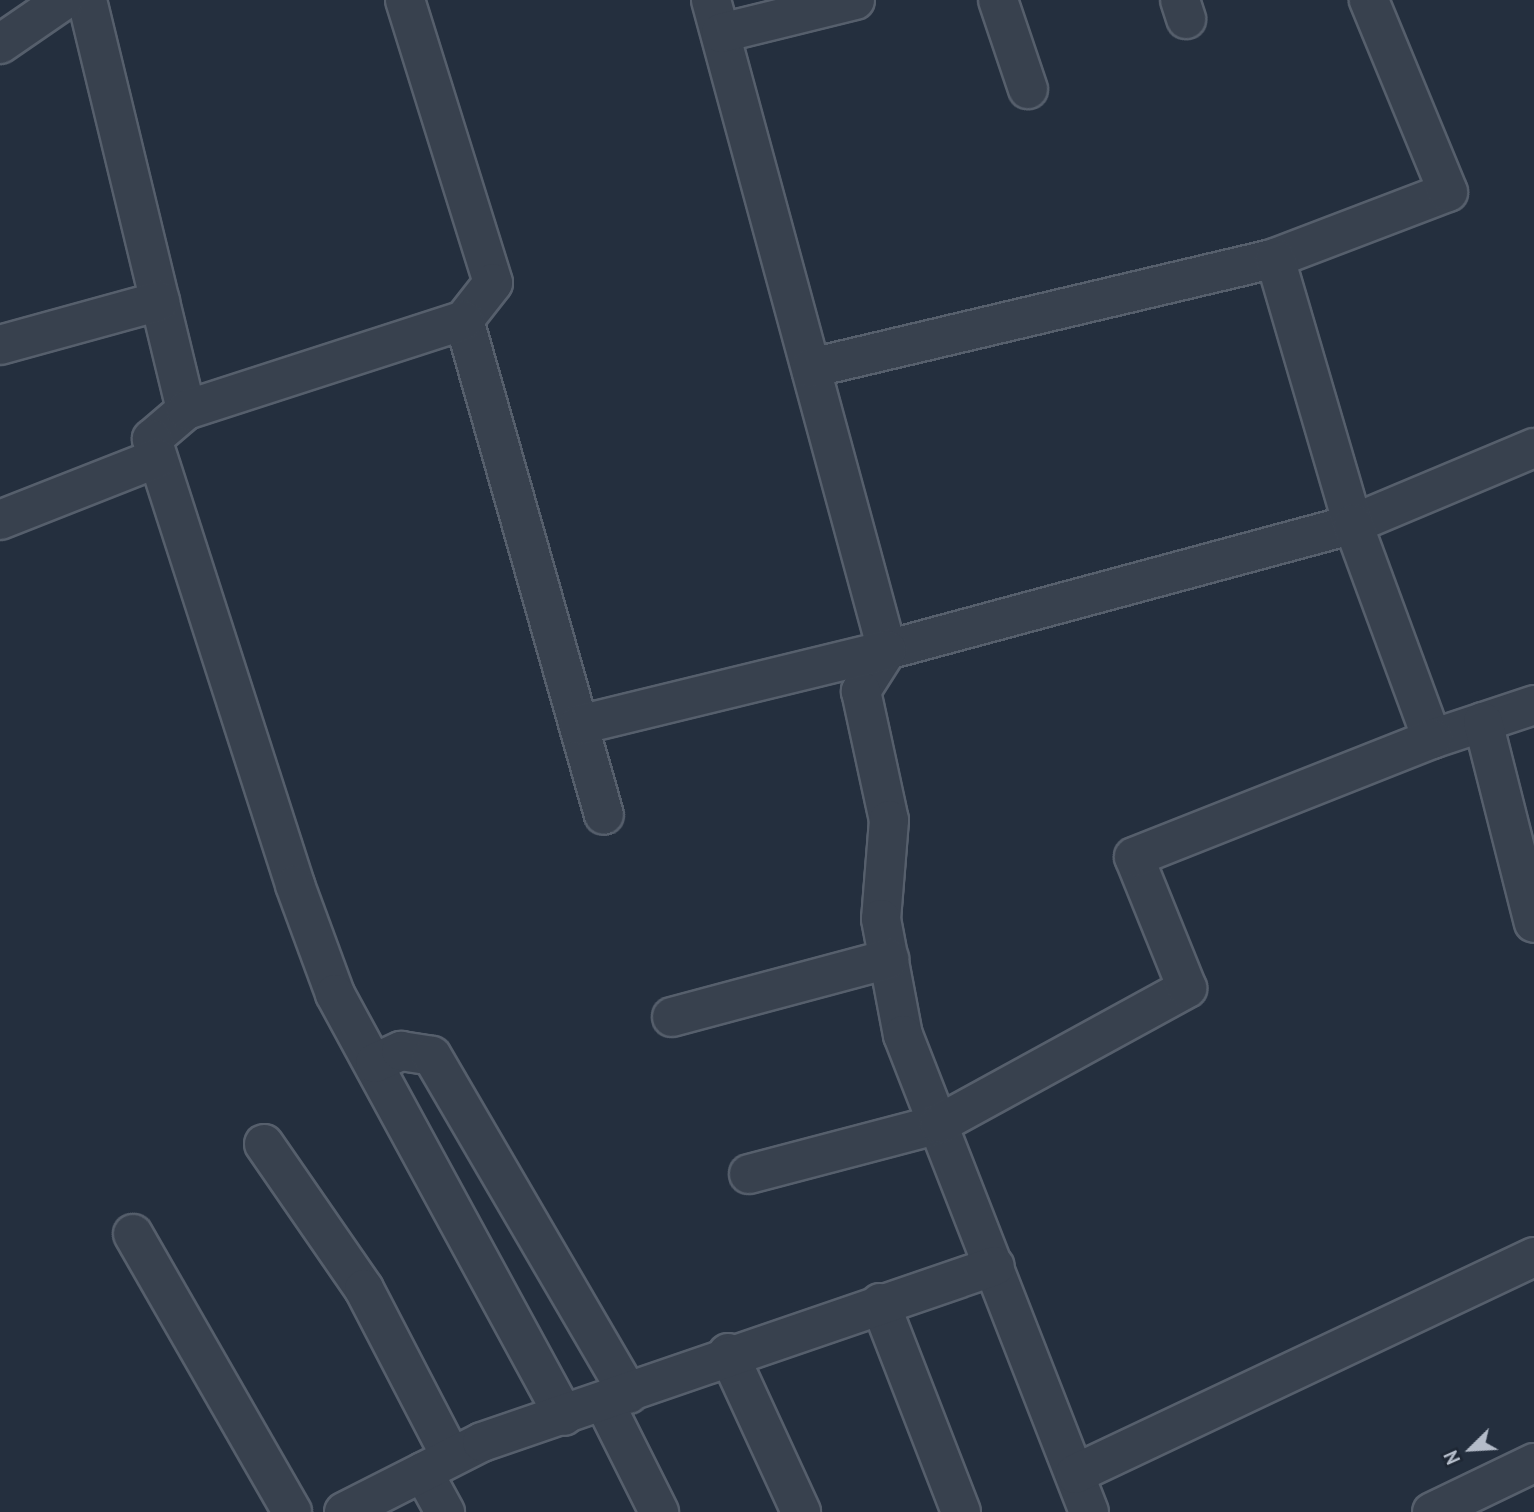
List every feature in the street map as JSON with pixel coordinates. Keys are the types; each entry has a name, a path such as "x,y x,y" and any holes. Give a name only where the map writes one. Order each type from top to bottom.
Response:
{"street":[{"path":"0,44 64,0"},
{"path":"88,0 186,410"},
{"path":"405,0 493,284 464,320 186,410 152,439 295,885 335,994 375,1063 564,1416"},
{"path":"855,0 716,17 887,650 861,691 889,820 881,919 903,1035 1090,1512"},
{"path":"998,0 1028,89"},
{"path":"811,368 1275,258 1448,191 1369,0"},
{"path":"1275,258 1353,524 1432,739"},
{"path":"0,345 160,301"},
{"path":"464,320 604,815"},
{"path":"579,725 887,650 1353,524 1534,448"},
{"path":"0,520 157,458"},
{"path":"749,1174 939,1125 1187,988 1134,857 1432,739 1534,705"},
{"path":"1483,722 1534,923"},
{"path":"672,1017 889,958"},
{"path":"375,1063 401,1051 432,1056 617,1399 659,1512"},
{"path":"264,1144 364,1289 437,1464 445,1512"},
{"path":"133,1234 292,1512"},
{"path":"1075,1475 1534,1257"},
{"path":"344,1512 437,1464 617,1399 728,1353 995,1266"},
{"path":"880,1303 961,1512"},
{"path":"728,1353 801,1512"},
{"path":"1432,1512 1534,1463"}]}
